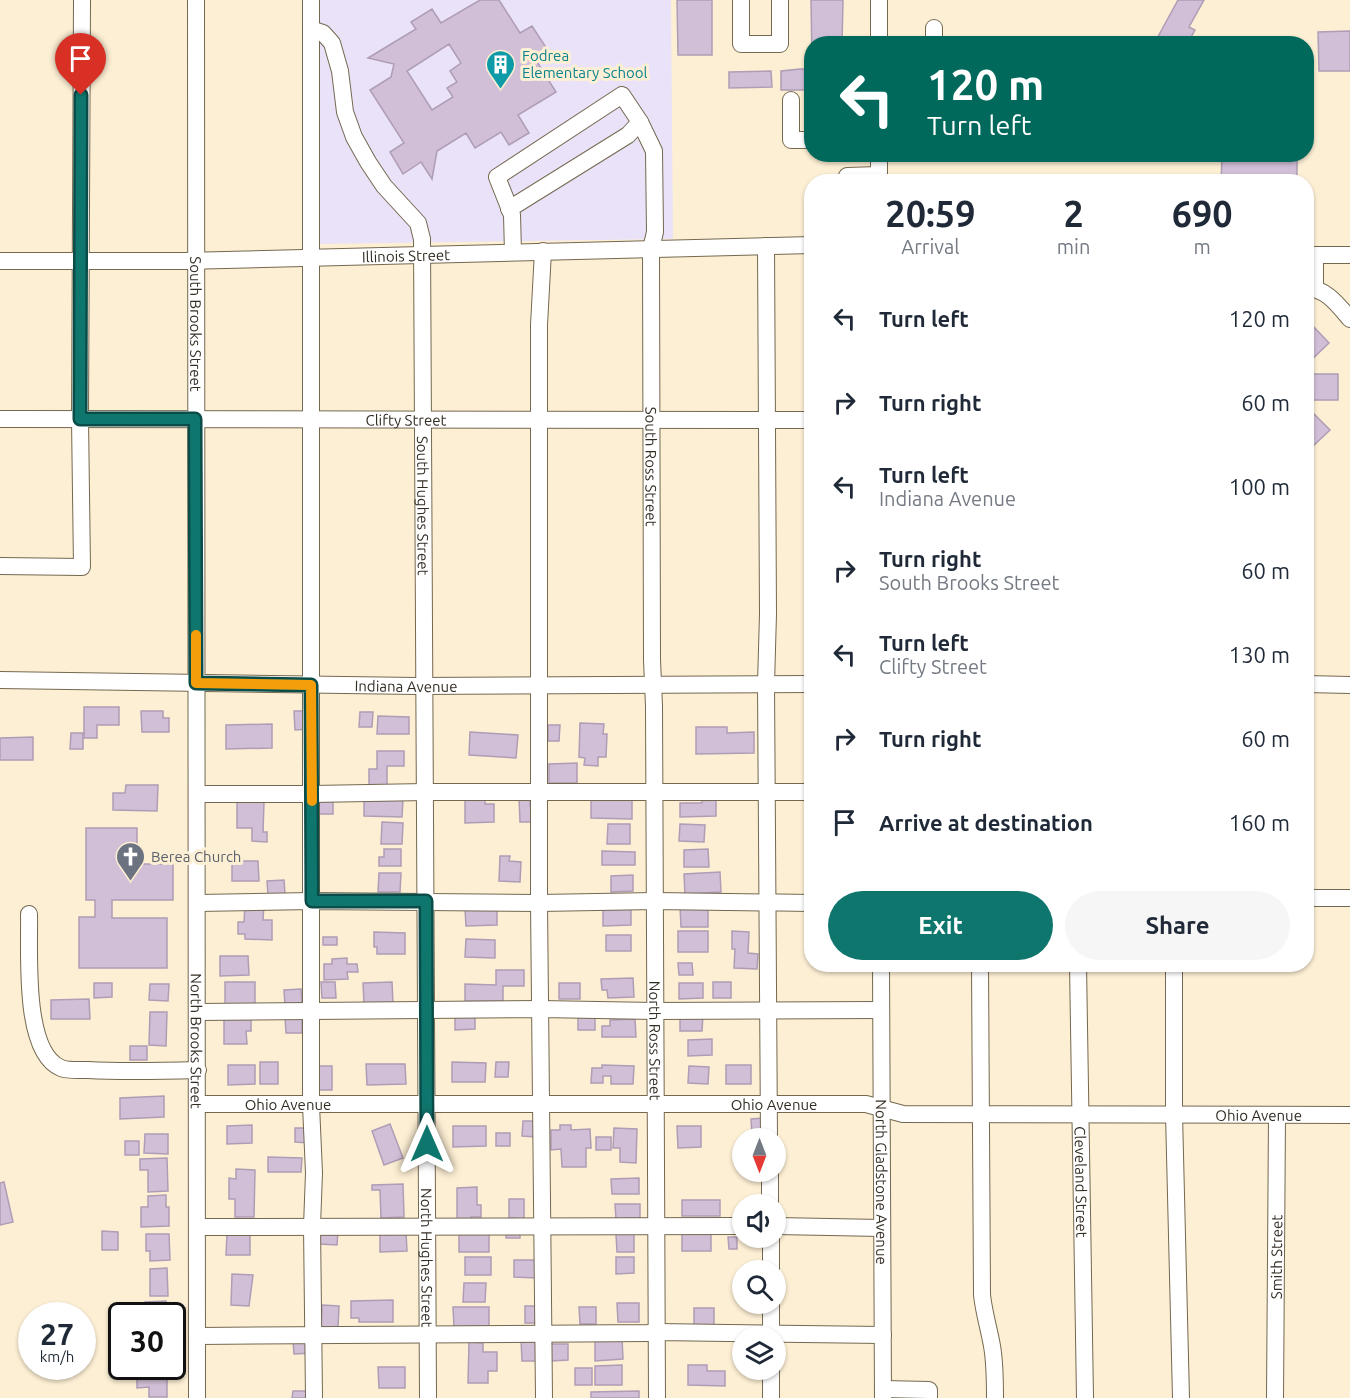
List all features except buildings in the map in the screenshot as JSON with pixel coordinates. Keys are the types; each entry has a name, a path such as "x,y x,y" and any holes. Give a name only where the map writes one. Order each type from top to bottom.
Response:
{"street":[{"path":"0,566 82,567 81,0"},
{"name":"South Brooks Street","path":"196,0 196,683"},
{"path":"311,0 313,1012 311,1105 314,1173 312,1226 314,1398"},
{"path":"741,0 741,44 780,44 780,0"},
{"path":"879,0 879,36"},
{"name":"South Hughes Street","path":"311,28 323,33 332,43 340,70 345,112 354,137 384,186 418,223 423,254 425,686"},
{"name":"South Ross Street","path":"509,209 497,177 622,95 640,122 654,151 655,232 651,249 652,660 654,684"},
{"path":"791,100 791,141 804,140"},
{"path":"513,252 512,215 509,209 628,135 640,122"},
{"name":"Illinois Street","path":"0,261 195,261 804,245"},
{"path":"766,246 768,614 766,684 770,1128"},
{"path":"543,251 539,324 539,903 544,1398"},
{"path":"1314,255 1350,255"},
{"path":"1314,289 1332,298 1350,319"},
{"name":"Clifty Street","path":"0,419 804,420"},
{"name":"Indiana Avenue","path":"0,681 425,686 804,684"},
{"name":"North Brooks Street","path":"196,683 197,1398"},
{"name":"North Ross Street","path":"654,684 657,1398"},
{"path":"1314,684 1350,685"},
{"name":"North Hughes Street","path":"425,686 428,1398"},
{"path":"197,794 804,792"},
{"path":"1314,898 1350,898"},
{"path":"197,903 312,901 804,903"},
{"path":"29,914 30,1006 47,1060 62,1069 198,1071"},
{"name":"North Gladstone Avenue","path":"881,972 883,1393"},
{"path":"980,972 982,1295 996,1373 995,1398"},
{"name":"Cleveland Street","path":"1078,972 1085,1398"},
{"path":"1174,972 1174,1114 1181,1398"},
{"path":"197,1011 881,1010"},
{"name":"Ohio Avenue","path":"198,1104 414,1106 426,1103 866,1104 903,1114 1350,1115"},
{"name":"Smith Street","path":"1275,1398 1276,1116"},
{"path":"197,1227 732,1226"},
{"path":"786,1226 882,1228"},
{"path":"197,1335 732,1333"},
{"path":"786,1334 883,1335"},
{"path":"771,1380 771,1398"},
{"path":"883,1393 929,1390 929,1398"}],"shaded area":[{"name":"Fodrea Elementary School","path":"318,0 671,0 673,239 320,244"}],"slow traffic":[{"path":"196,635 196,683 311,685 312,801"}],"place":[{"name":"Fodrea Elementary School","path":"501,90"},
{"name":"Berea Church","path":"130,882"}],"route":[{"path":"81,95 80,419 195,419 196,683 311,685 312,901 426,901 427,1144"}]}
